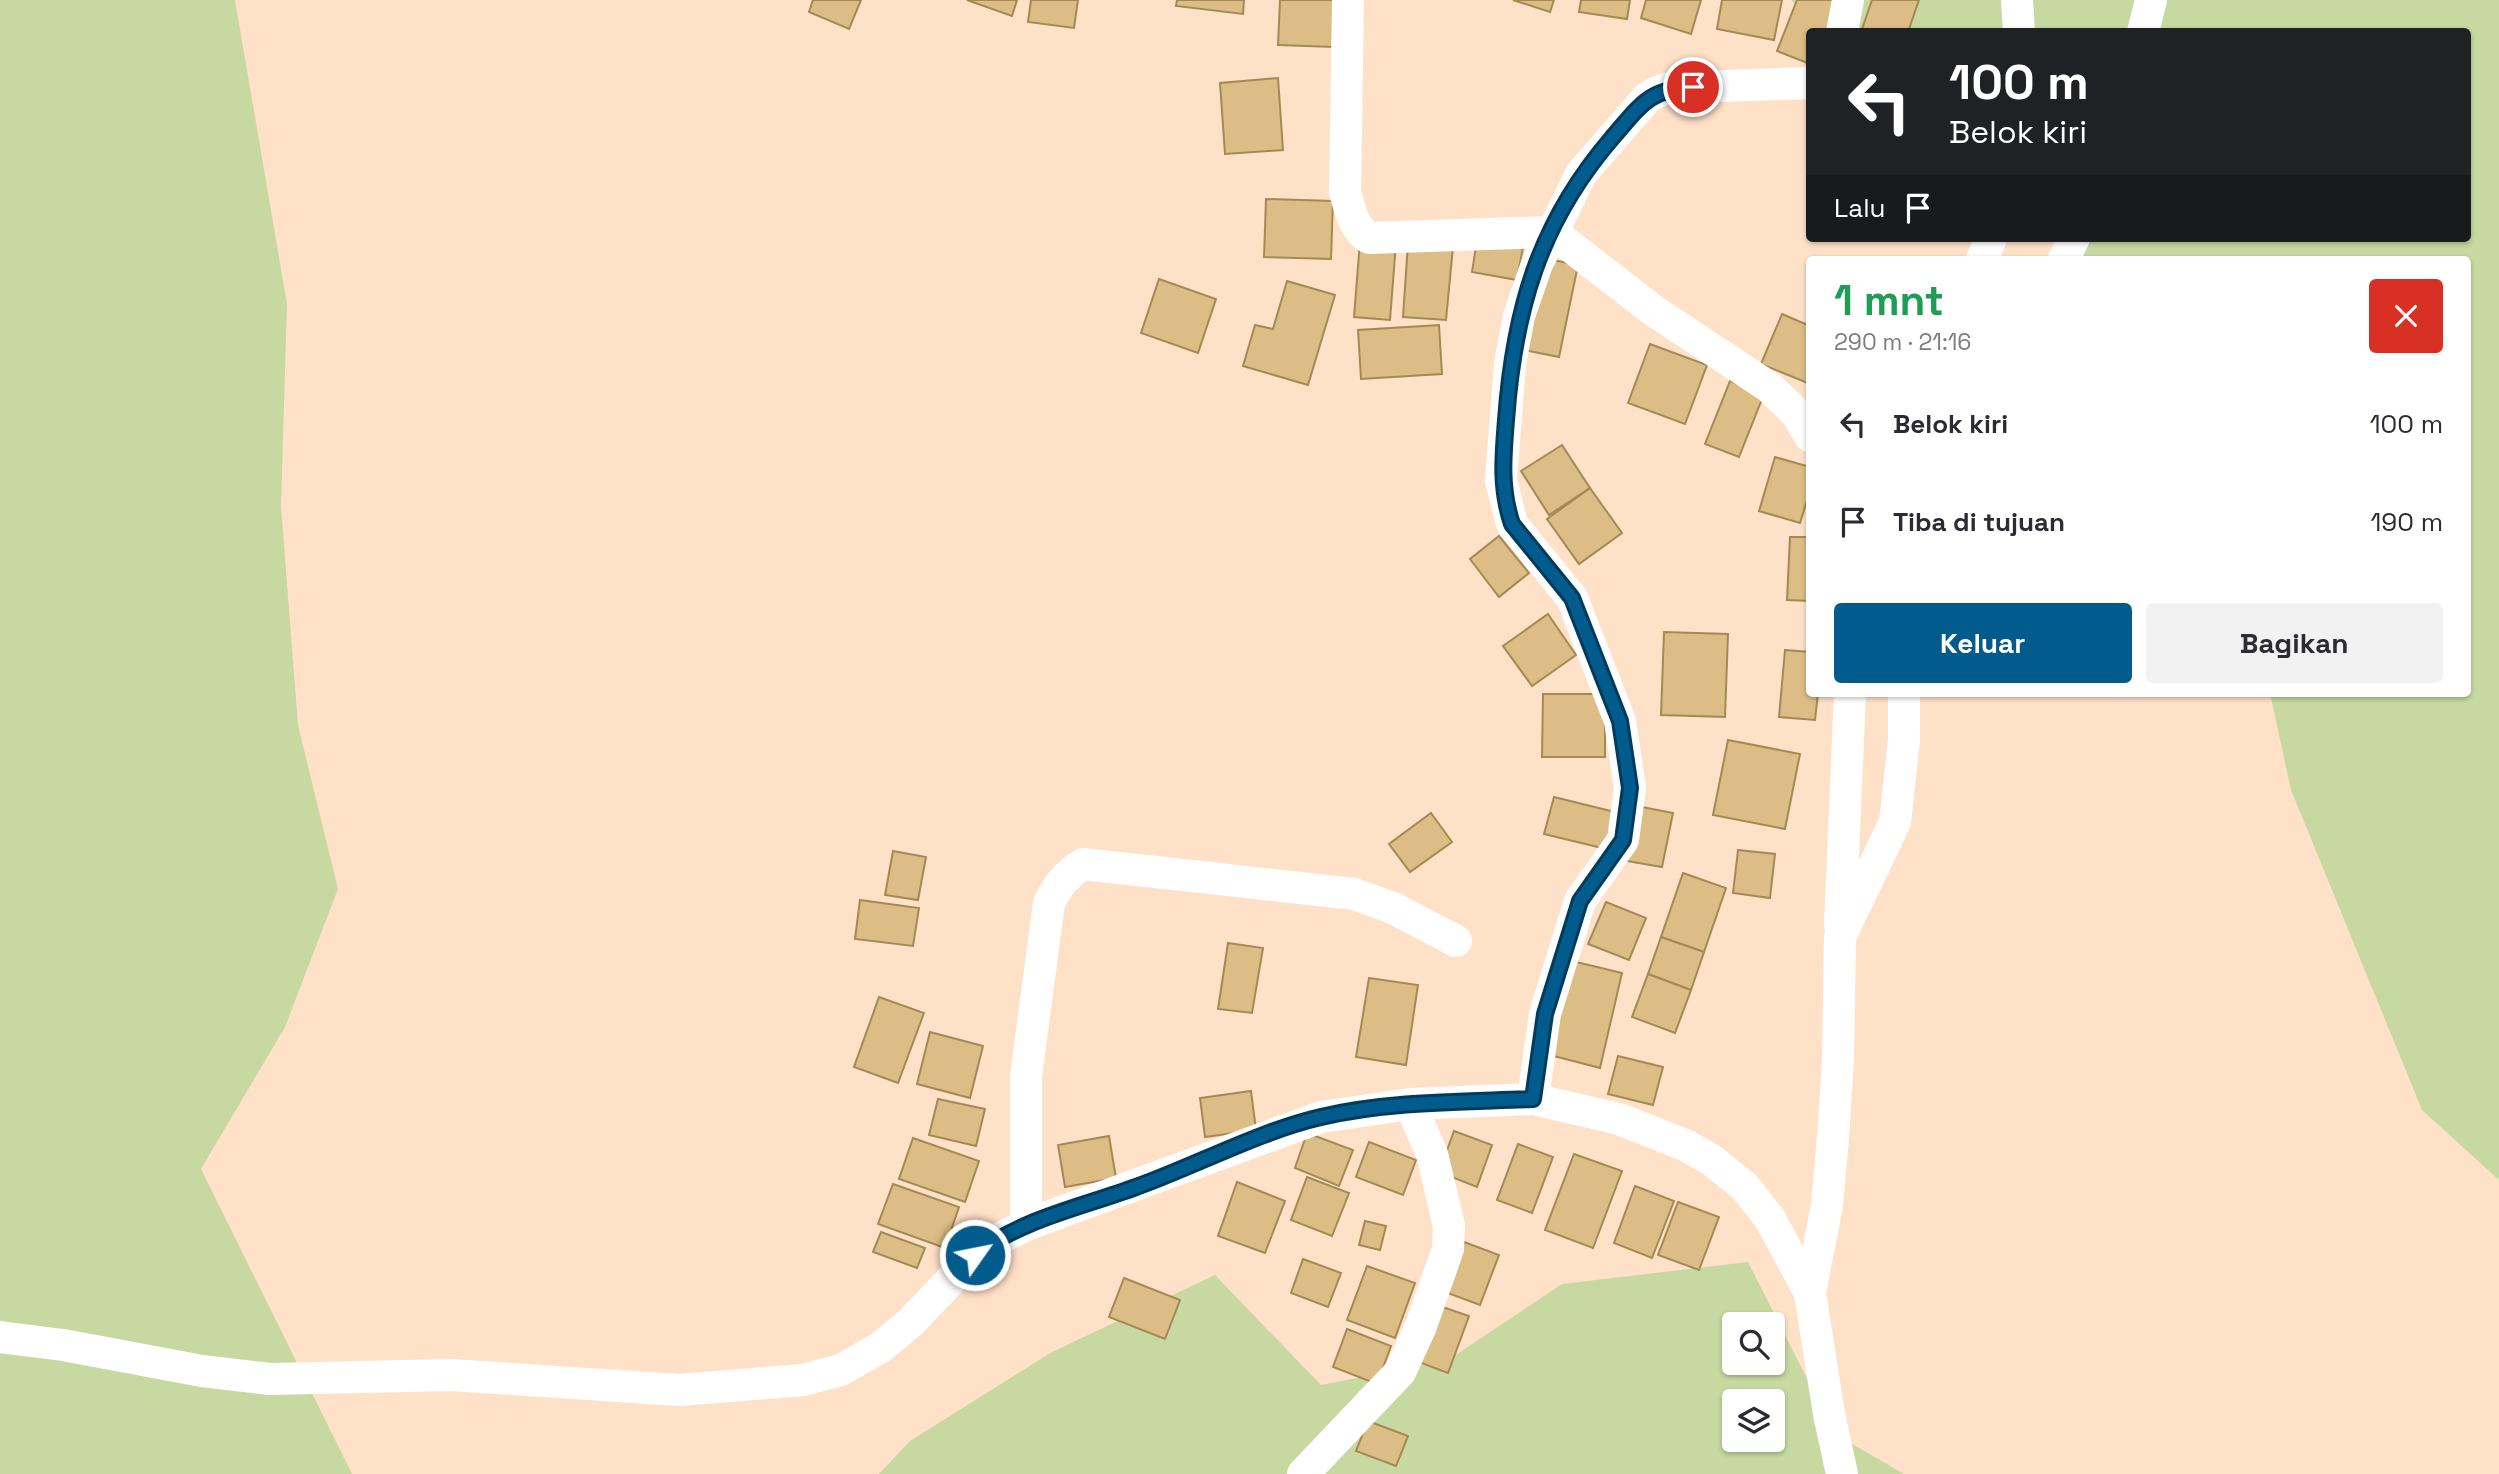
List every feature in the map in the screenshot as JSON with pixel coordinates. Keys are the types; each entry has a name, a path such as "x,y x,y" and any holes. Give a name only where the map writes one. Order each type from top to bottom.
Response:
{"street":[{"path":"1348,0 1345,192 1353,218 1363,234 1369,238 1552,232 1654,311 1769,387 1797,414 1806,429"},
{"path":"1843,28 1848,0"},
{"path":"2017,0 2019,28"},
{"path":"2144,28 2151,0"},
{"path":"1533,1099 1545,1014 1580,901 1588,885 1618,851 1630,805 1623,734 1603,675 1564,584 1512,524 1501,480 1510,364 1519,316 1552,232 1581,174 1647,98 1669,88 1806,83"},
{"path":"1842,1474 1829,1414 1810,1293 1827,1205 1833,1137 1850,697"},
{"path":"1840,937 1895,822 1904,740 1904,697"},
{"path":"1026,1225 1026,1076 1049,903 1061,880 1070,872 1083,864 1353,894 1393,908 1456,941"},
{"path":"0,1337 63,1345 202,1371 270,1379 451,1374 680,1390 803,1380 841,1370 881,1348 910,1324 975,1255 989,1244 1026,1225 1137,1187 1295,1124 1321,1117 1410,1104 1533,1099 1644,1127 1685,1144 1713,1161 1756,1200 1810,1293"},
{"path":"1303,1474 1400,1372 1421,1326 1448,1249 1449,1226 1435,1167 1410,1104"}],"green space":[{"path":"0,0 235,0 287,304 281,506 298,725 338,889 285,1027 201,1169 352,1474 0,1474"},
{"path":"1791,0 2499,0 2499,1180 2422,1110 2291,790 2271,697 2471,697 2471,256 2080,256 2064,242 2471,242 2471,28 1822,28"},
{"path":"1748,1262 1773,1312 1722,1312 1722,1375 1785,1375 1785,1335 1835,1434 1904,1474 879,1474 910,1441 1052,1352 1215,1275 1321,1385 1448,1360 1562,1284"}],"building":[{"path":"813,0 861,0 849,29 809,12"},
{"path":"967,0 1017,0 1012,16"},
{"path":"1031,0 1078,0 1074,28 1028,22"},
{"path":"1177,0 1244,0 1243,14 1176,6"},
{"path":"1280,0 1336,0 1334,47 1278,45"},
{"path":"1513,0 1554,0 1550,12"},
{"path":"1581,0 1630,0 1627,19 1579,12"},
{"path":"1646,0 1701,0 1691,34 1641,18"},
{"path":"1722,0 1782,0 1774,40 1717,29"},
{"path":"1797,0 1833,0 1832,28 1806,28 1806,62 1777,51"},
{"path":"1872,0 1919,0 1909,28 1862,28"},
{"path":"1278,78 1283,150 1225,154 1220,83"},
{"path":"1266,199 1333,201 1331,259 1264,257"},
{"path":"1477,240 1523,247 1517,280 1472,272"},
{"path":"1360,241 1396,243 1390,320 1354,317"},
{"path":"1408,243 1453,247 1446,320 1403,317"},
{"path":"1543,258 1578,265 1559,357 1524,350"},
{"path":"1159,279 1216,299 1198,353 1141,333"},
{"path":"1287,281 1335,295 1308,385 1243,366 1255,325 1273,329"},
{"path":"1782,314 1806,324 1806,382 1761,364"},
{"path":"1439,325 1442,374 1361,379 1358,330"},
{"path":"1650,344 1707,365 1685,424 1628,403"},
{"path":"1730,381 1764,394 1739,457 1705,444"},
{"path":"1562,445 1590,488 1549,515 1521,471"},
{"path":"1775,457 1806,466 1806,504 1800,523 1759,511"},
{"path":"1590,488 1622,533 1579,564 1547,519"},
{"path":"1499,536 1529,573 1499,597 1470,559"},
{"path":"1790,537 1806,537 1806,601 1787,600"},
{"path":"1548,614 1576,655 1532,686 1503,646"},
{"path":"1664,632 1728,634 1725,717 1661,715"},
{"path":"1785,650 1806,652 1806,697 1818,697 1815,720 1779,717"},
{"path":"1543,694 1605,694 1605,757 1542,757"},
{"path":"1728,740 1800,754 1785,829 1713,815"},
{"path":"1554,797 1615,812 1606,849 1544,834"},
{"path":"1637,806 1673,813 1662,867 1627,861"},
{"path":"1431,813 1452,842 1410,872 1389,844"},
{"path":"1738,850 1775,854 1770,898 1733,893"},
{"path":"893,851 926,857 918,900 885,895"},
{"path":"1683,873 1726,888 1704,952 1661,937"},
{"path":"860,900 919,908 913,946 855,939"},
{"path":"1606,902 1646,918 1629,960 1588,944"},
{"path":"1661,937 1704,952 1691,990 1648,974"},
{"path":"1228,943 1263,948 1252,1013 1218,1009"},
{"path":"1572,961 1622,973 1600,1068 1550,1055"},
{"path":"1648,974 1691,990 1675,1033 1632,1017"},
{"path":"1369,978 1418,985 1406,1065 1356,1057"},
{"path":"879,997 924,1013 898,1083 854,1067"},
{"path":"930,1032 983,1046 970,1098 917,1084"},
{"path":"1618,1056 1663,1067 1653,1105 1608,1094"},
{"path":"1251,1091 1256,1130 1205,1137 1200,1098"},
{"path":"938,1099 985,1109 976,1146 929,1135"},
{"path":"1454,1131 1492,1145 1477,1187 1439,1172"},
{"path":"1307,1133 1353,1150 1339,1186 1295,1168"},
{"path":"1109,1136 1116,1178 1065,1187 1058,1145"},
{"path":"913,1138 979,1161 965,1202 899,1179"},
{"path":"1369,1142 1416,1160 1403,1195 1356,1177"},
{"path":"1518,1144 1553,1157 1532,1213 1497,1200"},
{"path":"1574,1154 1622,1171 1593,1248 1545,1230"},
{"path":"1307,1177 1349,1193 1332,1236 1291,1220"},
{"path":"1237,1182 1285,1201 1265,1253 1218,1236"},
{"path":"893,1184 959,1207 945,1248 878,1224"},
{"path":"1635,1186 1674,1201 1652,1258 1614,1243"},
{"path":"1678,1202 1719,1217 1699,1270 1658,1255"},
{"path":"1365,1221 1386,1226 1380,1250 1359,1245"},
{"path":"881,1232 925,1248 917,1268 873,1252"},
{"path":"1464,1242 1499,1255 1480,1305 1445,1292"},
{"path":"1303,1259 1341,1273 1328,1307 1291,1293"},
{"path":"1367,1266 1415,1283 1395,1338 1347,1320"},
{"path":"1124,1278 1180,1300 1165,1339 1109,1317"},
{"path":"1437,1305 1469,1316 1448,1373 1416,1361"},
{"path":"1347,1329 1391,1346 1377,1384 1333,1367"},
{"path":"1368,1421 1408,1436 1396,1466 1356,1451"}],"route":[{"path":"975,1255 989,1244 1026,1225 1137,1187 1295,1124 1321,1117 1410,1104 1533,1099 1545,1014 1580,901 1588,885 1613,858 1623,840 1630,805 1630,788 1620,721 1572,598 1564,584 1512,524 1507,510 1501,480 1510,364 1527,290 1565,202 1581,174 1647,98 1669,88 1693,87"}]}
